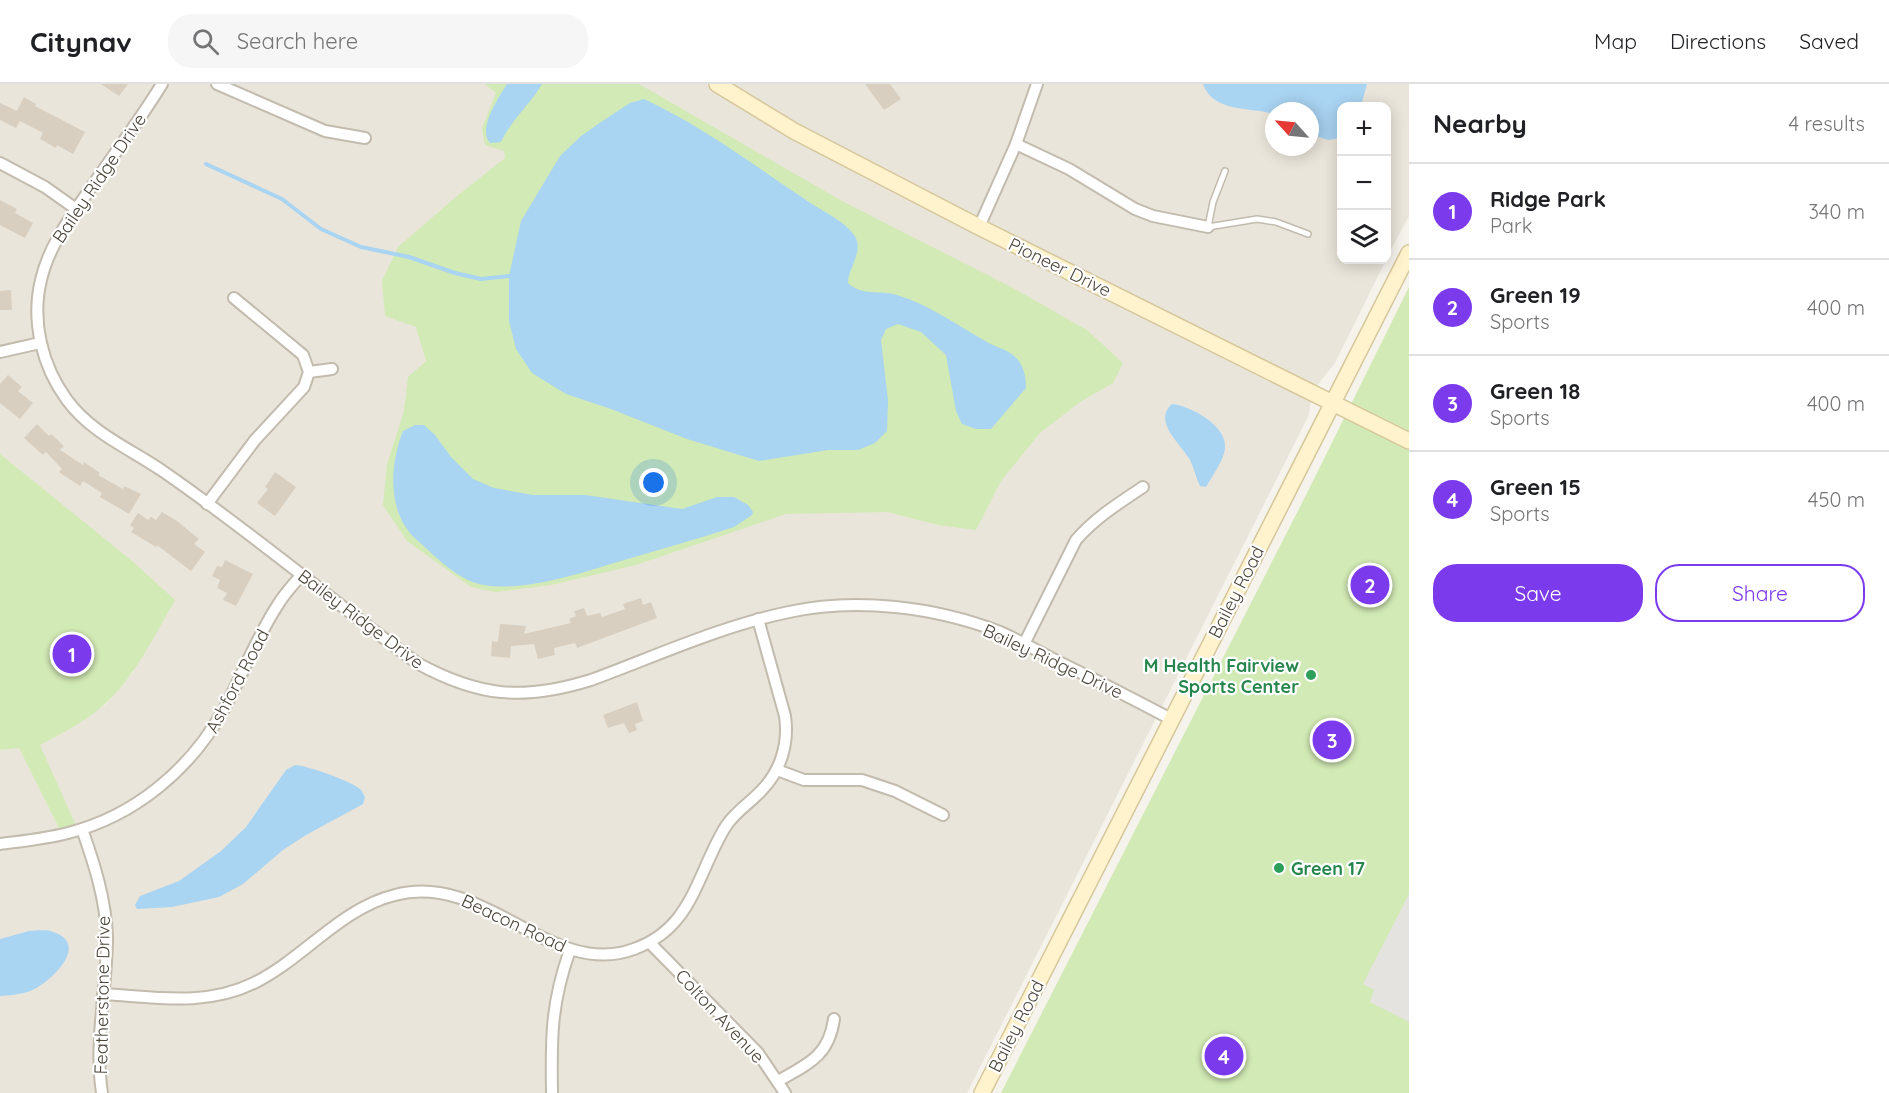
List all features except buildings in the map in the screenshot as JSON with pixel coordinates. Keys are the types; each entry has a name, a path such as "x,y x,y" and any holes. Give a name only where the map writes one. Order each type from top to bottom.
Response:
{"main road":[{"name":"Pioneer Drive","path":"717,84 795,130 979,226 1409,441"},
{"name":"Bailey Road","path":"982,1093 1409,253"}],"street":[{"name":"Bailey Ridge Drive","path":"162,84 76,209 47,260 38,300 40,343 57,385 68,402 95,429 165,472 417,663 440,676 487,692 537,693 567,687 758,619 792,611 820,608 853,605 885,606 936,614 1000,632 1171,719"},
{"path":"217,84 325,130 365,138"},
{"path":"979,226 1016,144 1037,84"},
{"path":"1016,144 1069,169 1135,209 1154,216 1208,227"},
{"path":"0,163 45,187 76,209"},
{"path":"207,504 255,440 308,381 309,372 303,355 234,298"},
{"path":"0,352 40,343"},
{"path":"309,372 332,369"},
{"path":"1024,644 1076,540 1101,516 1143,487"},
{"name":"Ashford Road","path":"0,844 46,838 82,829 132,807 153,792 193,755 209,734 280,601 302,574"},
{"name":"Beacon Road","path":"103,994 177,1000 228,993 273,972 357,912 396,894 416,892 434,891 470,900 570,950 607,955 626,952 650,943 672,924 685,907 727,825 770,782 783,754 786,727 758,619"},
{"path":"777,770 804,780 862,780 895,791 943,814"},
{"name":"Featherstone Drive","path":"82,829 101,890 107,935 99,1053 100,1093"},
{"name":"Colton Avenue","path":"650,943 758,1053 784,1093"},
{"path":"552,1093 553,1014 556,993 570,950"},
{"path":"778,1082 810,1063 823,1052 833,1032 834,1019"}],"lane":[{"path":"1225,171 1213,202 1208,227 1257,219 1276,222 1308,234"}],"shaded area":[{"path":"0,84 1409,84 1409,216 1391,250 1391,102 1337,102 1337,264 1384,264 1335,363 1312,392 1309,415 967,1093 0,1093 0,750 19,747 62,834 78,830 39,745 76,725 106,704 134,671 60,504 0,454"},
{"path":"1409,894 1409,1022 1370,1002 1374,990 1363,984"}],"green space":[{"path":"485,84 639,84 842,201 1013,288 1087,330 1123,363 1113,383 1080,402 1040,433 1001,481 976,530 938,525 887,512 786,514 636,565 551,585 496,592 471,587 407,541 383,505 387,464 404,411 408,377 426,361 416,327 385,316 382,281 398,247 505,158 504,151 485,145 482,128 496,93"},
{"name":"M Health Fairview Sports Center","path":"1409,287 1409,1093 1001,1093 1306,495"},
{"path":"0,454 131,560 175,600 144,654 117,692 91,715 40,745 78,830 62,834 19,748 0,750"}],"water":[{"path":"507,84 542,84 501,142 490,143 486,130 488,122"},
{"path":"1203,84 1367,84 1362,102 1337,102 1337,139 1328,140 1319,137 1319,102 1265,102 1265,112 1224,104 1215,100"},
{"path":"644,99 707,134 845,225 854,235 858,247 848,283 853,287 909,299 1010,353 1022,366 1026,388 991,429 976,429 962,424 956,411 946,355 921,332 898,324 886,329 881,340 888,401 887,431 875,443 858,450 828,450 759,461 687,439 566,394 532,373 516,349 509,321 509,276 521,221 560,156 581,136 604,120 630,103"},
{"path":"1172,404 1198,413 1215,425 1221,433 1225,449 1206,487 1200,486 1190,460 1167,425 1165,418"},
{"path":"415,425 424,425 435,435 451,457 473,479 494,488 533,495 585,495 682,509 717,497 734,497 748,505 753,512 734,527 567,577 525,585 504,587 485,585 461,577 448,568 418,541 401,518 394,489 395,459 403,431"},
{"path":"295,765 328,774 355,786 365,797 363,804 306,835 283,850 243,884 219,897 172,907 137,909 135,905 140,896 179,881 221,851 246,827 286,770"},
{"path":"29,931 50,931 63,937 68,943 69,951 66,958 55,974 36,988 0,996 0,939"}],"waterway":[{"path":"206,164 282,199 321,229 361,247 409,257 455,273 481,279 509,276"}],"place":[{"name":"Green 19","path":"1370,585"},
{"name":"Ridge Park","path":"72,654"},
{"name":"M Health Fairview Sports Center","path":"1311,675"},
{"name":"Green 18","path":"1332,740"},
{"name":"Green 17","path":"1279,868"},
{"name":"Green 15","path":"1224,1056"}]}
